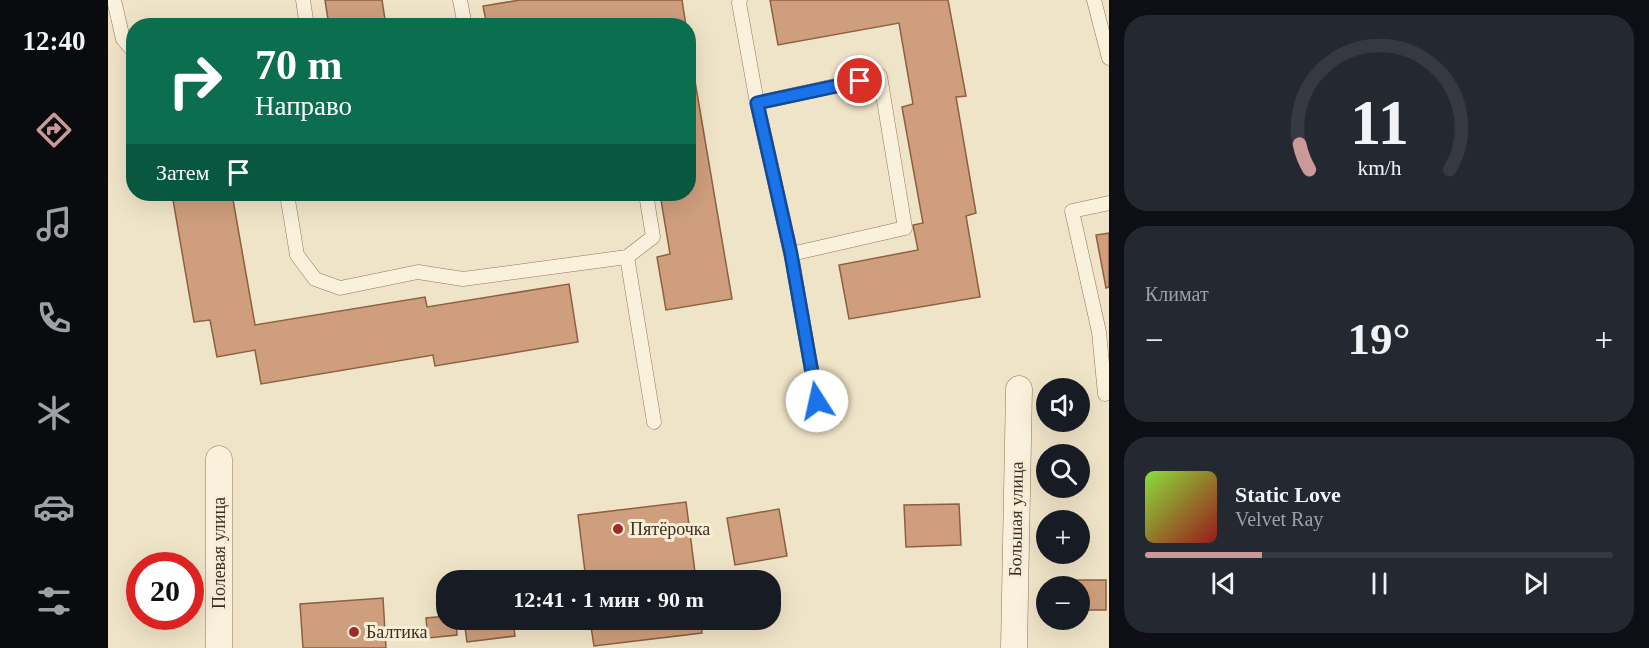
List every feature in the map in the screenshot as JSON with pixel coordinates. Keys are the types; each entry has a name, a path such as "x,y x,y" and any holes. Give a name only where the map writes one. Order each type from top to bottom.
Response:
{"street":[{"name":"Большая улица","path":"1014,648 1019,389"},
{"name":"Полевая улица","path":"219,459 219,648"}],"lane":[{"path":"114,0 123,39 126,43"},
{"path":"303,0 306,18"},
{"path":"460,0 463,18"},
{"path":"740,0 757,103 791,254 817,401"},
{"path":"1094,0 1109,58"},
{"path":"757,103 880,76 906,228 791,254"},
{"path":"288,201 297,255 315,279 340,288 418,272 463,279 627,257 653,237 647,201"},
{"path":"1105,394 1104,331 1072,211 1109,202"},
{"path":"627,257 654,422"}],"building":[{"path":"325,0 382,0 385,18 328,18"},
{"path":"520,0 682,0 685,18 485,18 483,6"},
{"path":"770,0 948,0 966,96 956,97 976,213 966,216 980,297 849,319 839,265 918,250 913,225 923,223 902,107 913,104 899,23 778,45"},
{"path":"696,87 732,299 666,310 657,257 670,254 661,201 696,201"},
{"path":"173,201 233,201 255,325 425,297 427,307 569,284 578,342 435,366 433,355 261,384 255,350 217,357 210,320 194,322"},
{"path":"1109,233 1109,287 1106,288 1096,235"},
{"path":"686,502 695,570 585,570 578,515"},
{"path":"959,504 961,545 906,547 904,505"},
{"path":"779,509 787,556 735,565 727,518"},
{"path":"1090,580 1106,580 1106,610 1090,610"},
{"path":"383,598 386,648 303,648 300,604"},
{"path":"436,617 436,630 457,630 457,635 428,638 426,618"},
{"path":"465,630 514,630 515,636 467,642"},
{"path":"592,630 702,630 702,633 594,646"}],"place":[{"name":"Пятёрочка","path":"618,529"},
{"name":"Балтика","path":"354,632"}],"route":[{"path":"817,401 791,254 757,103 860,81"}]}
